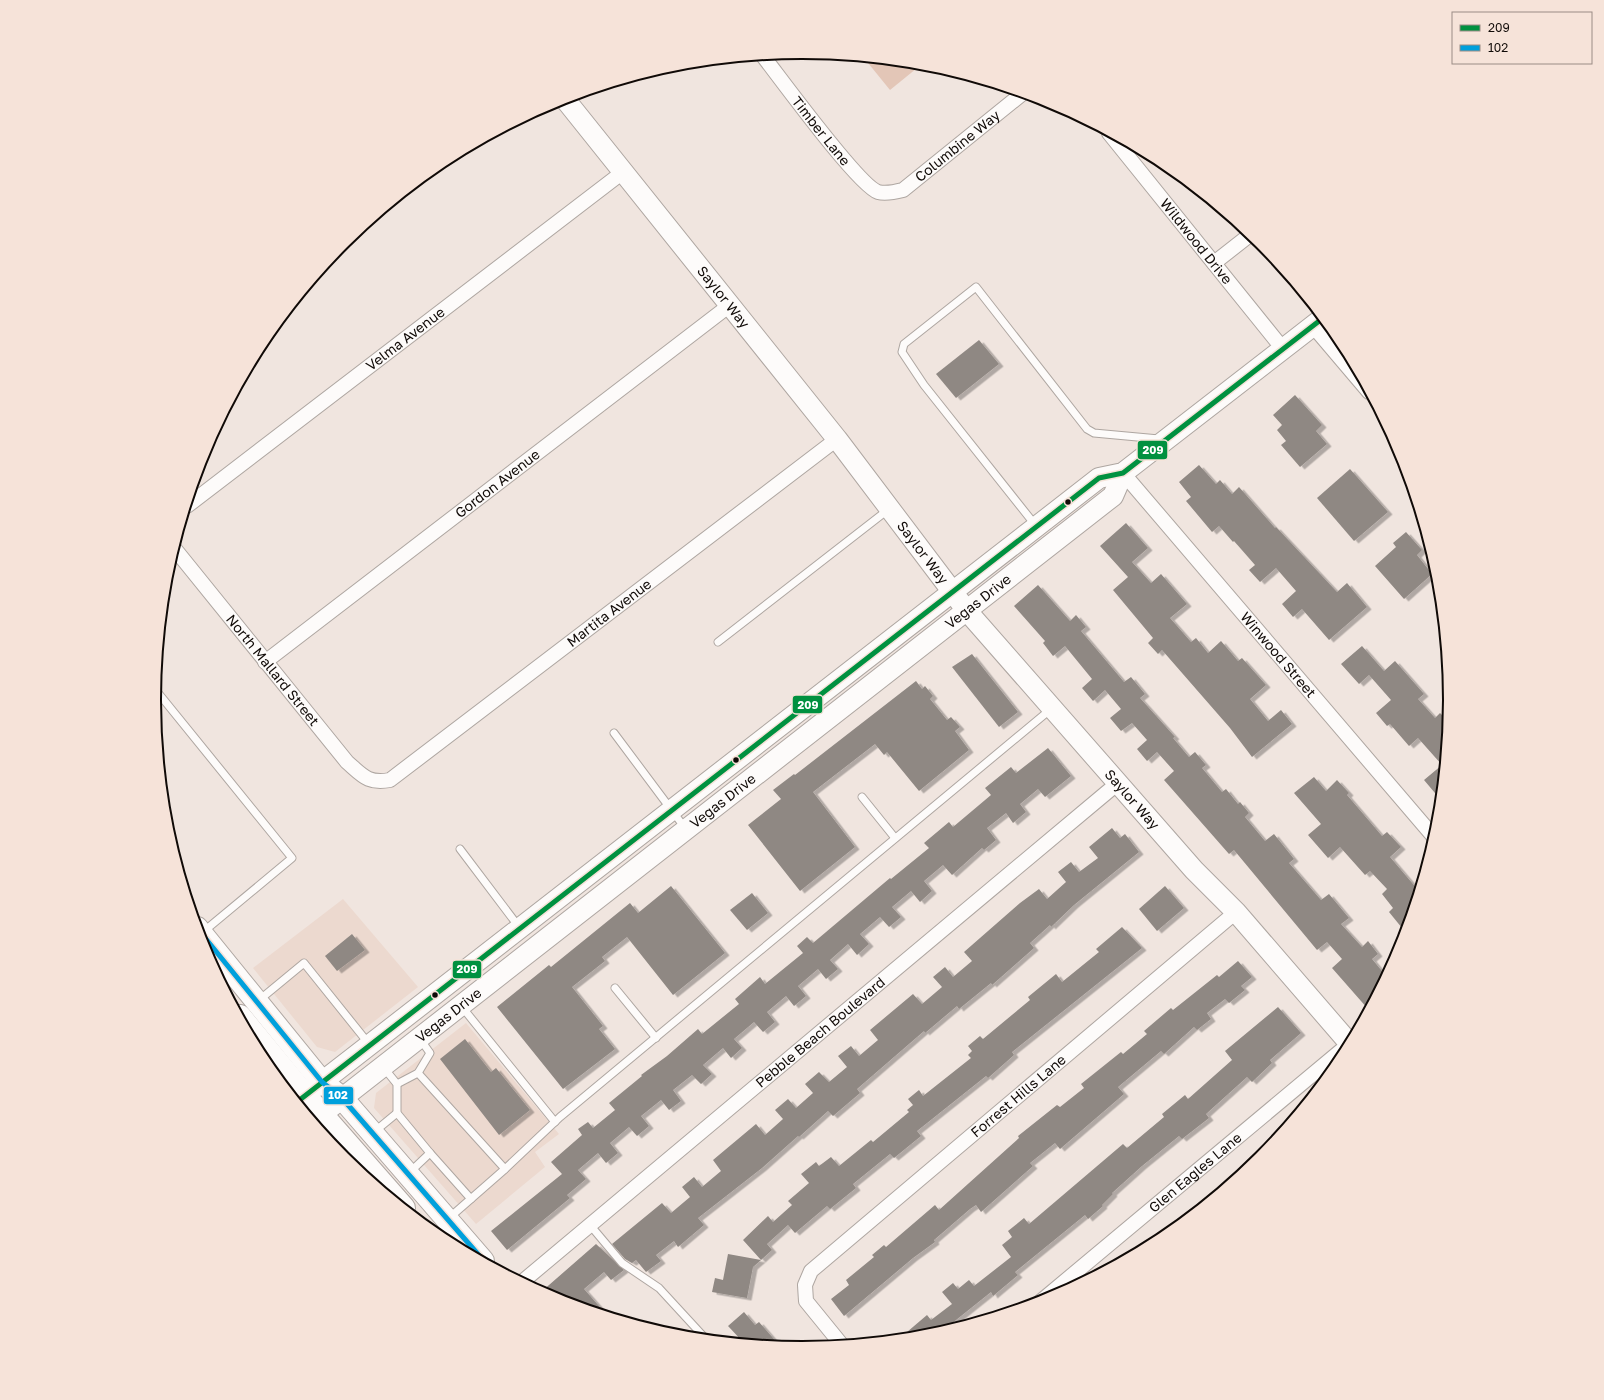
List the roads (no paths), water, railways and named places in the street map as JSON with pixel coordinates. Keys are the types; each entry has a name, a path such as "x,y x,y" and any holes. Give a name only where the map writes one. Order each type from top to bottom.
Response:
{"main road":[{"name":"Saylor Way","path":"568,104 837,439 967,611 1194,870 1236,912 1345,1040"},
{"name":"Vegas Drive","path":"308,1093 1099,478 1123,473 1318,322"},
{"name":"Vegas Drive","path":"318,1118 1113,496 1123,473"},
{"path":"209,942 257,1002 308,1093 318,1118 364,1167"},
{"path":"255,1033 308,1093 342,1098 475,1251"}],"street":[{"name":"Timber Lane","path":"766,60 856,174 877,192 889,193"},
{"name":"Columbine Way","path":"889,193 902,190 1018,97"},
{"name":"Wildwood Drive","path":"1116,142 1283,349"},
{"name":"Velma Avenue","path":"193,502 623,172"},
{"path":"1214,262 1246,238"},
{"name":"Gordon Avenue","path":"265,662 730,305"},
{"path":"1318,322 1340,352"},
{"name":"Martita Avenue","path":"380,782 390,780 837,439"},
{"name":"Winwood Street","path":"1123,473 1429,832"},
{"name":"North Mallard Street","path":"178,553 347,762 367,780 380,782"},
{"name":"Pebble Beach Boulevard","path":"526,1279 1118,783"},
{"name":"Forrest Hills Lane","path":"838,1340 806,1301 805,1285 811,1272 1236,912"},
{"name":"Glen Eagles Lane","path":"1057,1287 1335,1055"}],"lane":[{"path":"1036,527 924,385 902,352 904,344 976,287 1087,429 1094,432 1166,440"},
{"path":"718,642 889,509"},
{"path":"161,697 292,858 204,928"},
{"path":"448,1219 505,1169 555,1122 1053,708"},
{"path":"614,733 686,829"},
{"path":"862,797 895,838"},
{"path":"460,849 519,928"},
{"path":"257,1002 304,963 370,1044"},
{"path":"615,988 656,1038"},
{"path":"460,1006 555,1122"},
{"path":"397,1084 418,1073 430,1053 419,1038"},
{"path":"382,1067 397,1084 397,1113 471,1199"},
{"path":"418,1073 505,1169"},
{"path":"372,1134 397,1113"},
{"path":"408,1174 430,1153"},
{"path":"590,1225 622,1263 659,1288 700,1333"}]}
